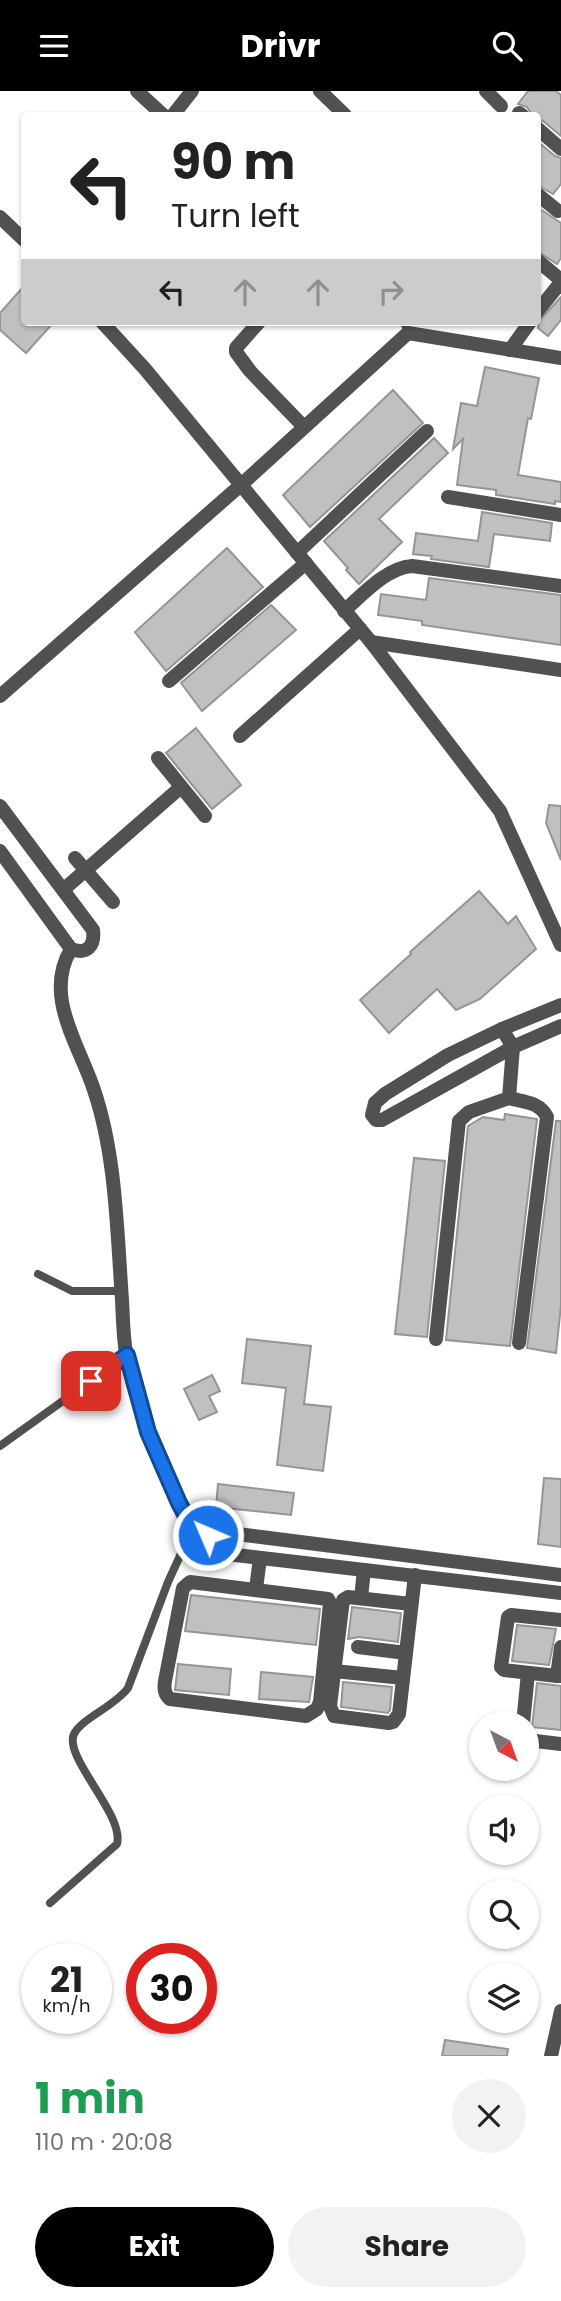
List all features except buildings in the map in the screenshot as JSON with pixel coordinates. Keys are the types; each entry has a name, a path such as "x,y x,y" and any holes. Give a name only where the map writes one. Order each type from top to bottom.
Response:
{"street":[{"path":"137,91 160,112"},
{"path":"175,112 192,91"},
{"path":"320,91 342,112"},
{"path":"486,91 501,106"},
{"path":"541,132 561,149"},
{"path":"541,197 560,210"},
{"path":"0,216 21,237"},
{"path":"541,264 561,281 541,307"},
{"path":"106,326 242,484 371,642 499,811 561,945"},
{"path":"255,326 236,348 236,352 250,371 304,427"},
{"path":"510,350 527,326"},
{"path":"0,696 242,484 406,327 510,350 561,358"},
{"path":"169,681 301,558 427,431"},
{"path":"448,498 561,515"},
{"path":"344,611 365,592 403,567 561,586"},
{"path":"240,736 360,629"},
{"path":"371,642 561,670"},
{"path":"158,758 205,816"},
{"path":"63,890 181,787"},
{"path":"0,806 93,930 93,943 90,948 79,952 71,949 0,851"},
{"path":"75,858 113,902"},
{"path":"71,949 62,964 61,1000 66,1021 97,1099 113,1178 127,1355 148,1432 179,1503 185,1514 208,1535"},
{"path":"561,1005 448,1055 385,1094 372,1109 374,1119 382,1120 513,1047 561,1026"},
{"path":"502,1029 513,1047 509,1098"},
{"path":"436,1339 459,1121 469,1112 509,1098 543,1109 547,1117 519,1343"},
{"path":"561,1575 214,1531 208,1535 205,1543 210,1552 561,1593"},
{"path":"256,1590 260,1558"},
{"path":"361,1598 364,1570"},
{"path":"411,1604 348,1597 343,1600 331,1714 389,1723 397,1719 415,1575"},
{"path":"190,1582 256,1590 329,1600 320,1702 317,1709 306,1716 170,1699 165,1692 165,1681 186,1585 190,1582"},
{"path":"561,1620 511,1615 507,1619 501,1667 504,1670 559,1676 561,1647"},
{"path":"358,1647 406,1653"},
{"path":"334,1671 403,1678"},
{"path":"524,1711 528,1673"},
{"path":"539,1741 561,1744"},
{"path":"551,2056 561,2011"}],"lane":[{"path":"38,1274 72,1291 121,1291"},
{"path":"0,1446 127,1355"},
{"path":"50,1902 117,1844 117,1828 72,1743 79,1728 118,1700 128,1688 167,1582 195,1523"}],"route":[{"path":"91,1381 127,1355 148,1432 179,1503 185,1514 208,1535"}]}
